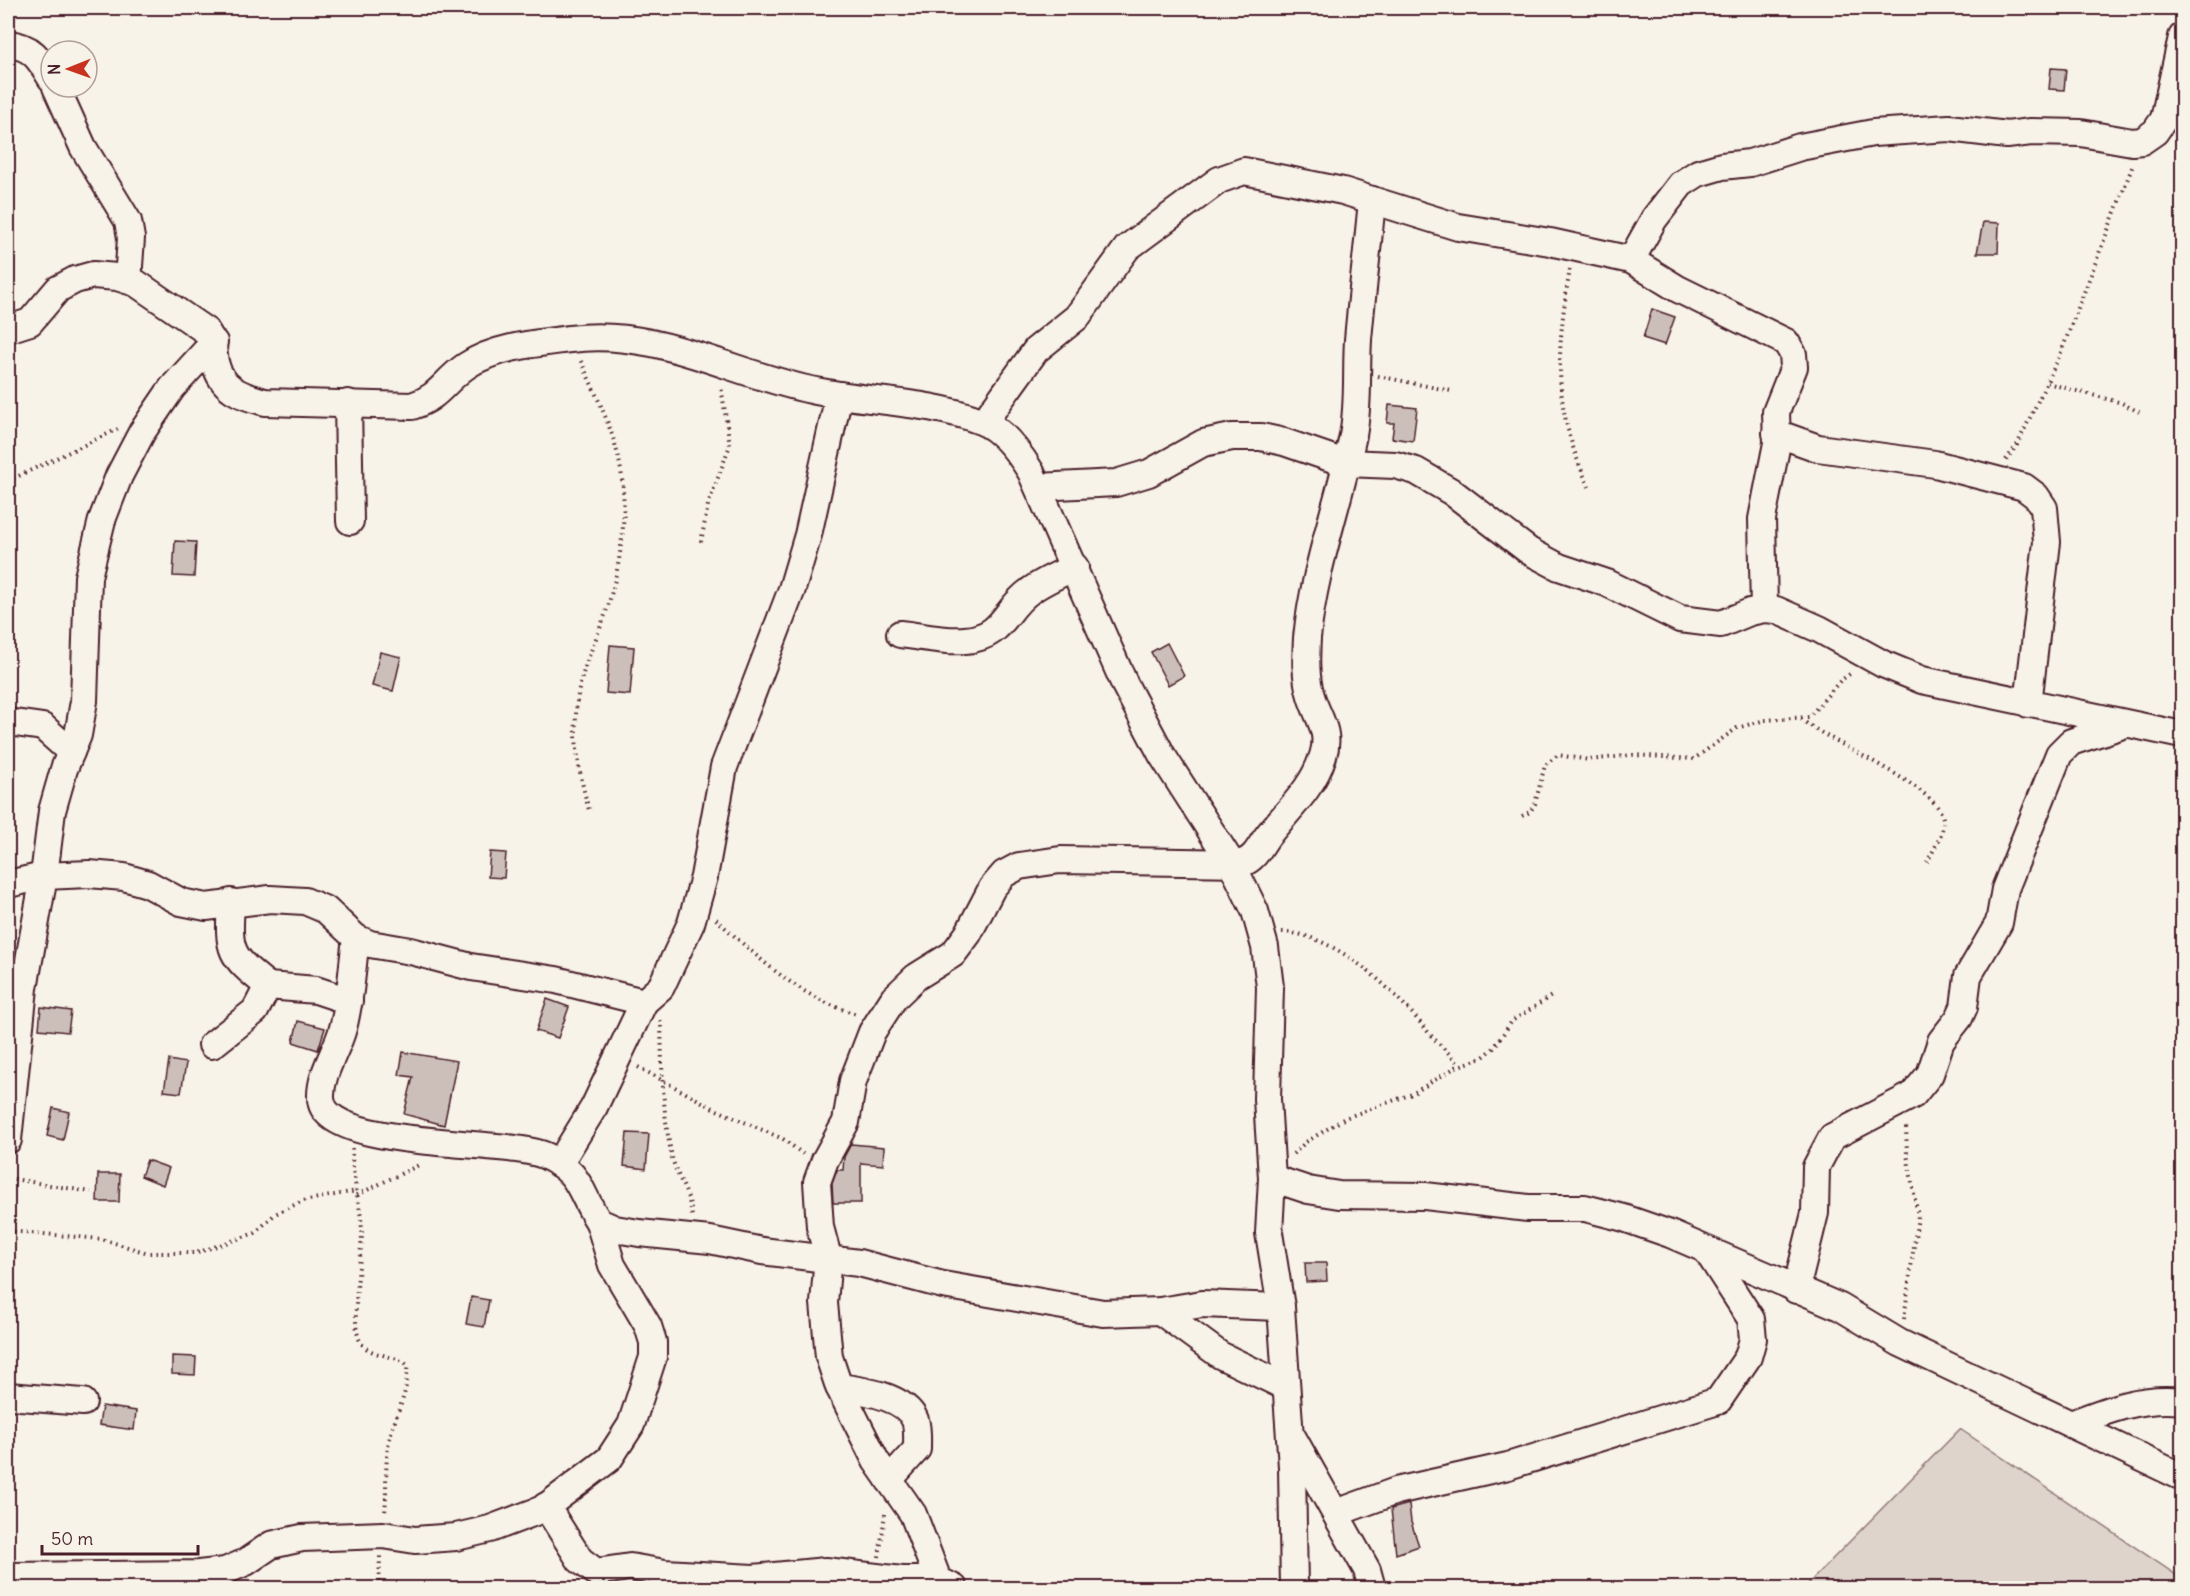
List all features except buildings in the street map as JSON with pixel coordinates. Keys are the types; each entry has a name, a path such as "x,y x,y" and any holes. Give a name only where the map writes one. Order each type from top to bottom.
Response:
{"street":[{"path":"1631,260 1654,219 1681,184 1698,172 1722,166 1750,163 1800,147 1874,133 1949,128 2007,135 2031,132 2081,133 2132,142 2142,141 2155,132 2164,119 2182,37"},
{"path":"8,44 21,45 33,50 39,59"},
{"path":"61,99 83,147 128,221 131,238 128,280"},
{"path":"984,422 1011,381 1036,350 1077,317 1127,248 1219,180 1237,172 1259,173 1372,200 1458,227 1631,260 1678,289 1789,345 1794,367 1776,412 1776,433 1761,536 1764,609"},
{"path":"546,1506 580,1560 596,1572 630,1567 665,1574 716,1574 735,1578 826,1571 946,1584 914,1514 876,1461 839,1388 830,1357 824,1303 828,1257 820,1227 817,1194 819,1173 846,1122 855,1075 879,1018 916,977 953,954 968,934 992,888 1004,874 1019,866 1060,860 1232,864 1246,862 1254,856 1270,832 1297,802 1323,758 1326,729 1310,692 1306,650 1320,558 1354,425 1356,376 1372,200"},
{"path":"8,329 30,322 47,298 75,280 93,275 128,280 136,283 177,314 194,321 214,342 214,361 226,386 241,396 284,404 348,403 412,406 429,400 465,367 477,360 518,347 572,338 608,336 642,339 717,361 785,385 953,412 984,422 1021,456 1075,567 1105,641 1141,718 1232,864 1255,911 1261,932 1270,987 1267,1099 1279,1180 1269,1233 1281,1306 1290,1432 1294,1588"},
{"path":"8,1140 24,988 44,876 52,811 78,735 84,701 87,577 102,520 119,476 172,388 214,342"},
{"path":"559,1164 585,1125 698,903 724,767 792,589 808,535 839,395"},
{"path":"348,403 350,521"},
{"path":"1776,433 1818,448 1935,464 2017,484 2030,490 2040,501 2046,515 2047,542 2028,704"},
{"path":"1038,487 1116,483 1149,473 1203,443 1232,436 1261,437 1284,442 1345,463 1395,465 1416,471 1452,492 1529,551 1559,567 1607,583 1680,619 1721,624 1764,609 1803,621 1851,645 1872,659 1922,680 2182,735"},
{"path":"900,634 965,640 994,631 1005,621 1018,600 1030,590 1075,567"},
{"path":"8,722 43,727 71,752"},
{"path":"1796,1290 1815,1213 1814,1175 1828,1143 1842,1130 1913,1095 1930,1074 1941,1041 1959,1018 1964,1007 1968,976 2000,923 2005,889 2059,754 2071,742 2129,723"},
{"path":"8,884 44,876 124,877 148,884 181,902 206,907 231,902 270,899 305,901 338,918 356,938 370,944 411,951 442,961 652,994"},
{"path":"231,902 232,953 245,967 268,986 316,990 349,1001"},
{"path":"8,1576 199,1574 225,1571 246,1562 271,1545 337,1535 383,1535 415,1539 456,1537 490,1528 546,1506 609,1459 631,1425 653,1357 651,1333 612,1265 599,1222 577,1178 545,1156 524,1149 401,1138 356,1127 333,1118 322,1107 320,1097 324,1078 343,1029 349,1001 356,938"},
{"path":"212,1045 255,1011 268,986"},
{"path":"1279,1180 1308,1190 1339,1195 1425,1196 1528,1208 1585,1208 1661,1231 1840,1307 1900,1343 2182,1477"},
{"path":"599,1222 615,1229 696,1238 762,1251 828,1257 897,1271 943,1285 1103,1313 1160,1311 1202,1304 1281,1306"},
{"path":"1336,1513 1396,1491 1508,1466 1718,1401 1748,1357 1753,1339 1751,1319 1707,1251"},
{"path":"1160,1311 1220,1355 1286,1387"},
{"path":"839,1388 855,1389 900,1403 915,1420 917,1449 891,1483"},
{"path":"8,1396 83,1402"},
{"path":"2071,1424 2121,1405 2163,1398 2182,1401"},
{"path":"1290,1432 1367,1569 1372,1588"}],"path":[{"path":"1994,478 2017,445 2046,383 2092,275 2103,239 2142,141"},
{"path":"1574,248 1558,360 1559,382 1575,456 1589,487"},
{"path":"572,338 618,452 623,491 621,547 606,613 583,674 577,700 578,760 589,810"},
{"path":"701,542 708,506 730,445 717,361"},
{"path":"1356,376 1381,376 1451,391"},
{"path":"2046,383 2122,403 2139,412"},
{"path":"8,481 117,430 153,417"},
{"path":"1522,816 1530,812 1535,804 1545,765 1558,755 1589,760 1633,755 1694,759 1737,728 1765,720 1809,717 1840,681 1872,659"},
{"path":"1800,719 1838,745 1903,778 1938,807 1943,818 1941,831 1927,862"},
{"path":"698,903 790,983 827,1004 879,1018"},
{"path":"1261,932 1286,932 1308,937 1346,957 1388,987 1460,1065"},
{"path":"652,994 671,1152 689,1196 696,1238"},
{"path":"1279,1180 1295,1151 1306,1142 1346,1118 1413,1094 1460,1065 1489,1053 1512,1021 1553,995"},
{"path":"619,1059 783,1139 805,1156 819,1173"},
{"path":"1900,1343 1918,1216 1905,1135 1913,1095"},
{"path":"356,1127 352,1160 362,1234 356,1303 358,1334 360,1342 380,1355 402,1360 407,1365 408,1376 388,1445 379,1588"},
{"path":"8,1231 101,1239 147,1253 196,1253 255,1233 275,1214 303,1201 356,1193 413,1168 451,1143"},
{"path":"8,1178 91,1192"},
{"path":"878,1576 886,1502 891,1483"}],"shaded area":[{"path":"1960,1429 2182,1579 2182,1588 1804,1588"}]}
